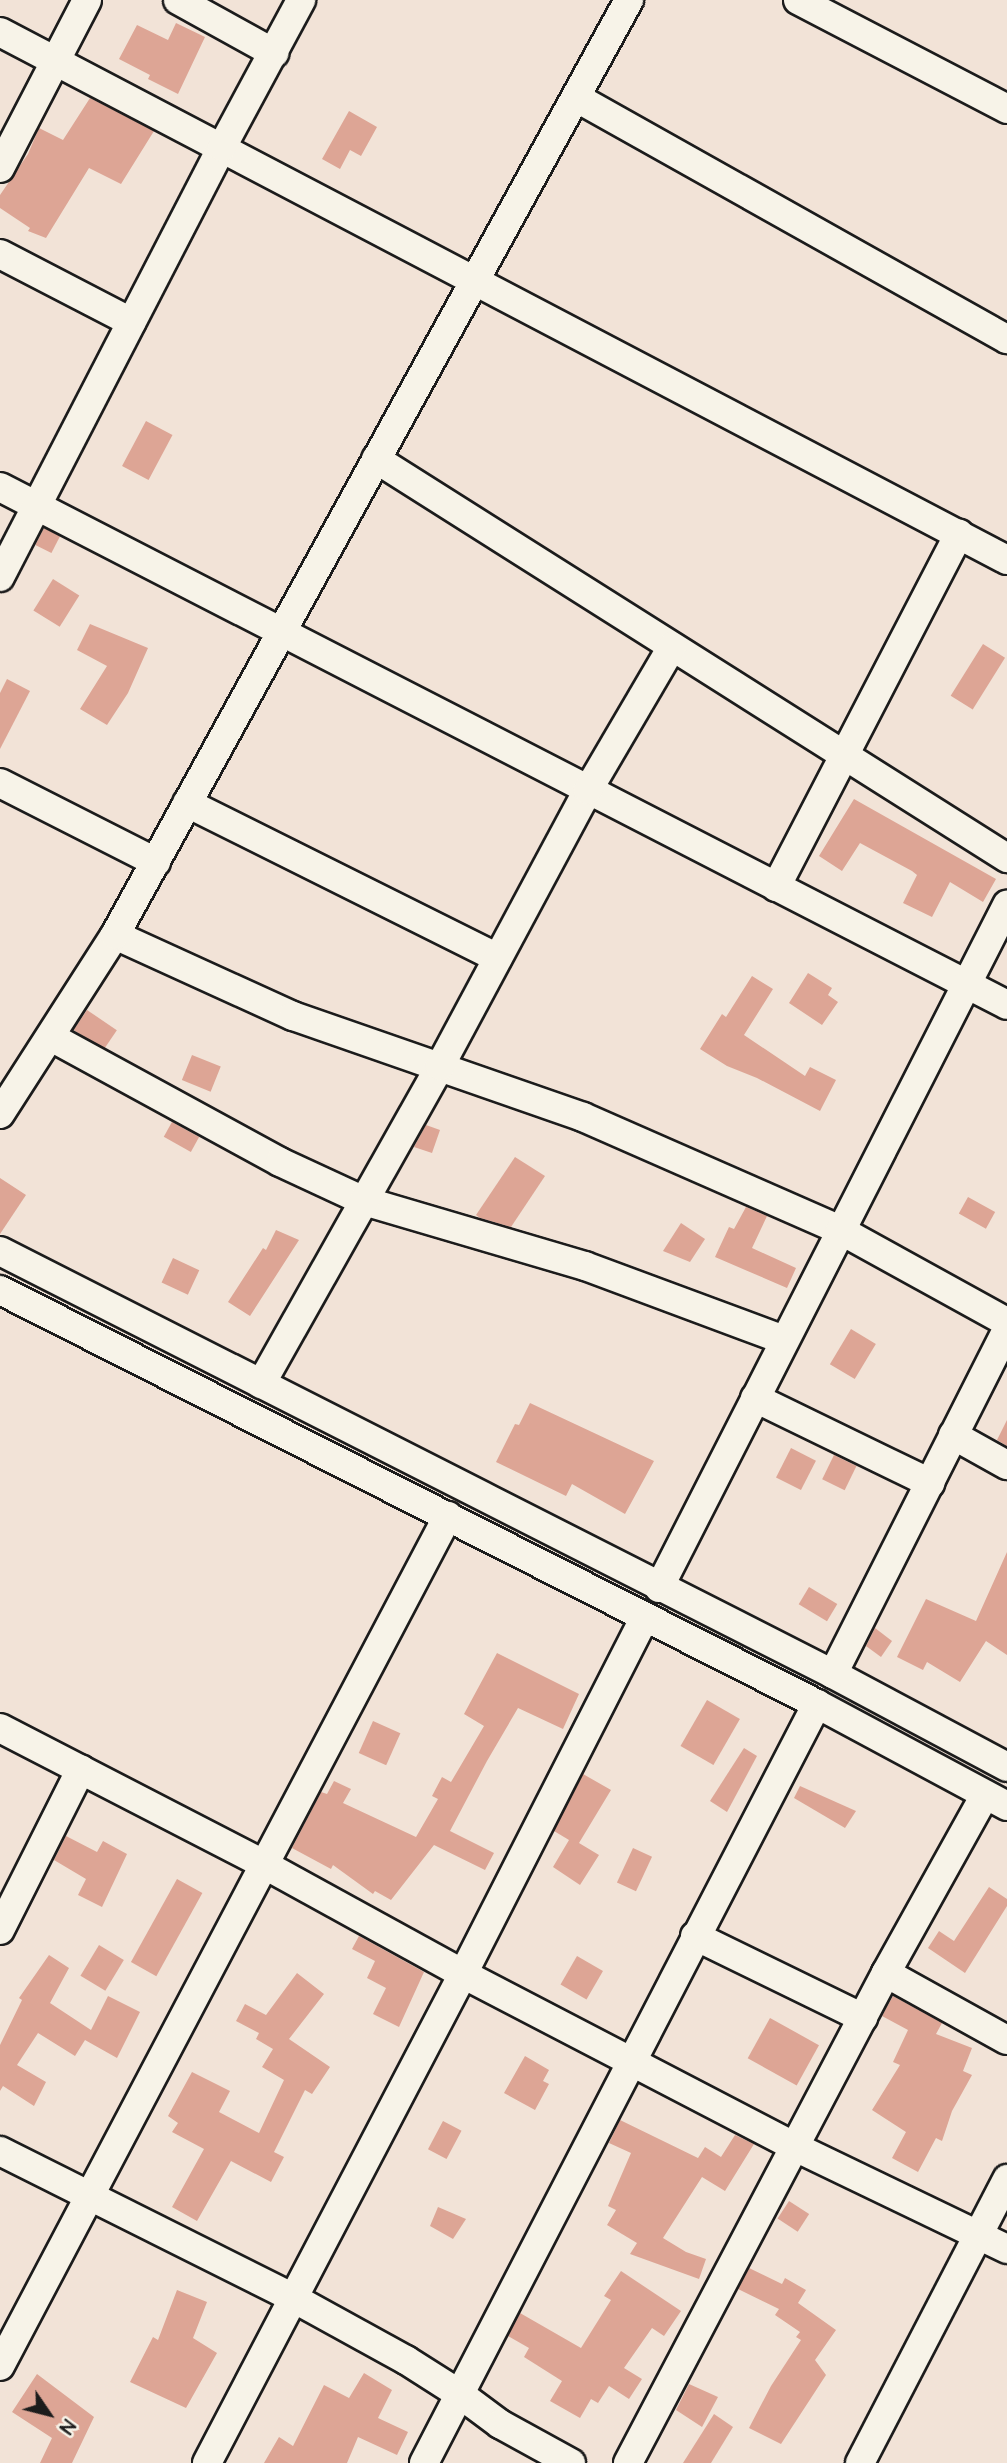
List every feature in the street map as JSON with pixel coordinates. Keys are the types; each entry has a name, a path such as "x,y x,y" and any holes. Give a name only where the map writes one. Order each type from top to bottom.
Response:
{"street":[{"path":"0,168 87,0"},
{"path":"178,0 274,53"},
{"path":"0,577 301,0"},
{"path":"0,1114 116,935 279,632 629,0"},
{"path":"798,0 1007,108"},
{"path":"0,32 1007,560"},
{"path":"577,98 1007,339"},
{"path":"0,254 131,322"},
{"path":"376,458 1007,858"},
{"path":"0,487 1007,1004"},
{"path":"776,887 959,534"},
{"path":"261,1384 440,1066 588,790 672,647"},
{"path":"0,783 156,862"},
{"path":"187,803 498,958"},
{"path":"659,1588 1007,905"},
{"path":"116,935 293,1016 583,1117 840,1230 1007,1322"},
{"path":"51,1037 280,1162 364,1201 585,1266 784,1340"},
{"path":"0,1251 659,1588 1003,1756"},
{"path":"0,1290 817,1704 996,1800 886,1973 628,2463"},
{"path":"833,1674 1007,1329"},
{"path":"755,1398 930,1483"},
{"path":"953,1435 1007,1465"},
{"path":"0,2366 448,1516"},
{"path":"207,2463 295,2299 644,1618"},
{"path":"424,2463 817,1704"},
{"path":"0,1728 265,1865 463,1973 795,2147 1007,2249"},
{"path":"0,1930 81,1769"},
{"path":"695,1936 863,2018"},
{"path":"886,1973 1007,2040"},
{"path":"0,2151 295,2299 406,2360 500,2424 571,2463"},
{"path":"860,2463 1007,2179"}],"building":[{"path":"176,23 205,37 178,94 148,79 150,75 119,59 137,25 168,40"},
{"path":"90,98 154,131 121,184 89,168 46,238 28,231 30,228 0,208 0,195 28,154 39,128 63,140"},
{"path":"349,111 377,127 361,156 350,150 340,169 322,159"},
{"path":"146,421 172,435 149,480 122,466"},
{"path":"44,528 60,536 51,553 35,545"},
{"path":"53,579 79,595 60,627 33,610"},
{"path":"90,624 148,648 128,693 107,725 80,709 107,666 77,650"},
{"path":"983,644 1005,658 973,710 951,696"},
{"path":"7,679 30,691 0,749 0,693"},
{"path":"854,799 996,879 983,902 950,882 932,917 903,903 917,875 912,871 860,843 842,871 819,856"},
{"path":"808,973 832,988 828,995 838,1002 822,1025 789,1003"},
{"path":"752,976 773,989 744,1035 805,1076 810,1067 836,1080 820,1111 757,1078 727,1066 700,1049 722,1014 726,1017"},
{"path":"87,1010 117,1030 103,1050 74,1030"},
{"path":"192,1055 221,1067 211,1092 182,1080"},
{"path":"172,1122 199,1137 191,1152 164,1137"},
{"path":"426,1125 440,1130 432,1153 414,1147"},
{"path":"515,1157 545,1176 511,1227 480,1218 476,1215"},
{"path":"0,1178 26,1195 0,1234"},
{"path":"968,1197 995,1212 986,1229 959,1214"},
{"path":"746,1207 767,1216 752,1248 796,1268 787,1288 715,1257 729,1227 734,1229"},
{"path":"681,1223 705,1239 690,1262 663,1251"},
{"path":"276,1230 299,1240 250,1316 228,1302 263,1248 266,1250"},
{"path":"173,1258 199,1270 188,1295 162,1282"},
{"path":"851,1329 876,1344 855,1379 830,1364"},
{"path":"530,1403 654,1461 625,1514 572,1484 566,1496 496,1462 515,1424 519,1425"},
{"path":"1007,1420 1007,1446 997,1440"},
{"path":"791,1448 816,1461 801,1490 776,1477"},
{"path":"834,1455 856,1466 845,1490 822,1479"},
{"path":"1007,1552 1007,1655 986,1641 960,1682 927,1662 923,1670 897,1657 926,1599 976,1621"},
{"path":"809,1587 837,1604 827,1621 799,1604"},
{"path":"875,1628 892,1641 881,1657 866,1646"},
{"path":"497,1653 579,1694 563,1729 518,1708 487,1761 450,1831 494,1853 485,1870 434,1845 391,1900 375,1891 373,1894 333,1865 331,1869 292,1848 321,1792 327,1794 334,1781 351,1789 343,1803 416,1837 438,1799 432,1796 442,1777 451,1782 484,1726 464,1714"},
{"path":"707,1700 740,1719 713,1765 680,1746"},
{"path":"373,1721 400,1733 386,1765 359,1753"},
{"path":"744,1748 757,1756 727,1812 710,1801"},
{"path":"583,1774 611,1790 579,1843 599,1855 580,1885 553,1867 569,1840 554,1831"},
{"path":"800,1786 856,1811 845,1828 794,1798"},
{"path":"66,1836 97,1852 103,1841 127,1854 102,1907 78,1895 86,1879 54,1860"},
{"path":"633,1848 652,1857 636,1891 617,1882"},
{"path":"177,1879 202,1893 156,1976 131,1962"},
{"path":"989,1887 1007,1899 1007,1906 965,1973 928,1948 939,1931 954,1941"},
{"path":"359,1936 424,1972 399,2027 373,2014 386,1988 367,1978 375,1961 352,1949"},
{"path":"99,1945 124,1960 105,1991 80,1976"},
{"path":"49,1955 69,1968 50,2003 91,2030 108,1996 140,2012 117,2058 85,2040 75,2056 38,2033 17,2065 46,2082 34,2106 3,2086 0,2091 0,2045 22,2000 19,1998"},
{"path":"577,1956 603,1971 586,2000 560,1985"},
{"path":"297,1973 324,1994 289,2039 330,2067 312,2094 305,2090 274,2152 284,2157 271,2182 231,2161 197,2221 172,2207 204,2149 172,2132 178,2123 168,2116 192,2072 230,2091 219,2112 259,2133 284,2080 262,2067 273,2049 256,2039 259,2033 236,2021 245,2004 266,2015"},
{"path":"893,1996 942,2023 936,2034 972,2048 963,2071 972,2075 952,2111 942,2141 936,2138 918,2172 892,2158 906,2132 872,2110 900,2065 893,2062 908,2030 882,2016"},
{"path":"770,2018 819,2045 797,2085 748,2058"},
{"path":"525,2056 549,2070 543,2081 549,2084 535,2110 504,2093"},
{"path":"620,2120 698,2158 705,2147 721,2157 735,2135 754,2144 725,2191 702,2177 663,2238 686,2252 706,2259 699,2279 630,2254 637,2243 607,2225 616,2210 608,2206 631,2153 609,2143"},
{"path":"443,2121 462,2131 447,2159 428,2149"},
{"path":"789,2201 809,2214 798,2232 778,2219"},
{"path":"438,2207 466,2219 453,2239 430,2226"},
{"path":"749,2268 782,2284 785,2278 806,2290 798,2303 836,2330 815,2360 826,2375 781,2444 749,2428 771,2386 801,2340 796,2337 800,2332 775,2315 779,2309 738,2289"},
{"path":"621,2271 681,2311 664,2336 652,2328 624,2368 642,2379 629,2399 609,2386 598,2403 591,2399 580,2418 550,2401 562,2381 524,2357 529,2348 508,2336 520,2313 581,2348 611,2300 604,2296"},
{"path":"177,2290 207,2302 193,2338 217,2353 186,2408 130,2382 153,2337 158,2340"},
{"path":"364,2373 392,2390 378,2418 408,2432 397,2455 358,2437 347,2463 264,2463 279,2437 293,2446 324,2385 349,2398"},
{"path":"37,2374 94,2417 72,2463 40,2463 52,2438 12,2412"},
{"path":"689,2384 718,2397 702,2427 676,2410"},
{"path":"714,2414 733,2427 711,2463 683,2463"}]}
